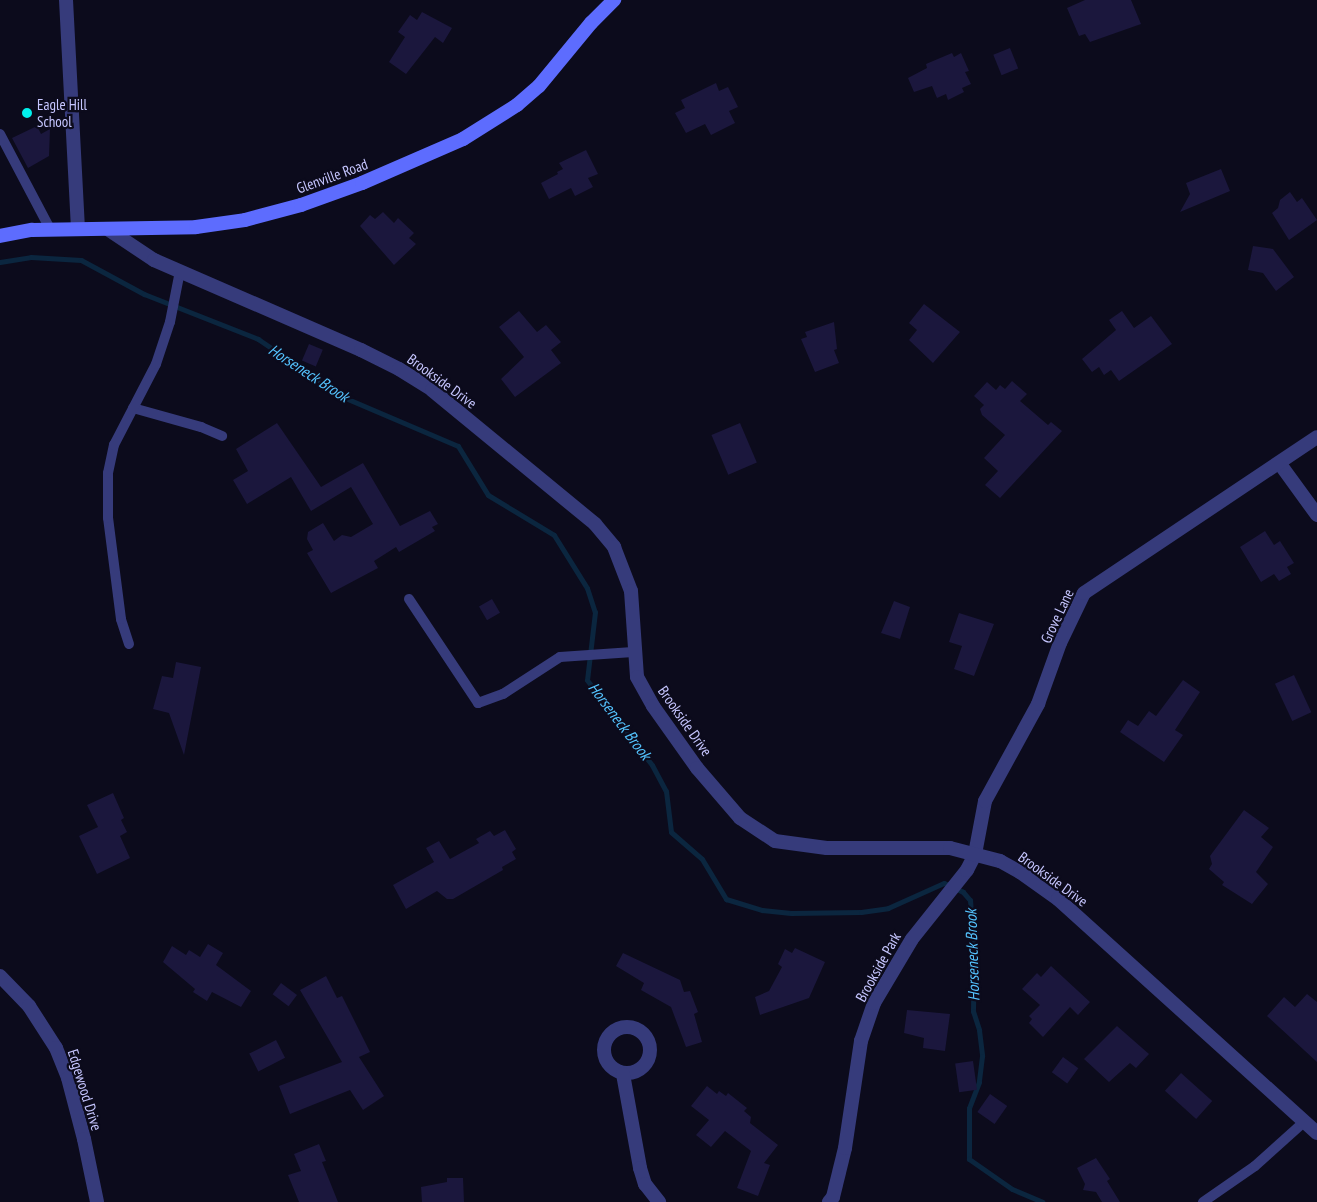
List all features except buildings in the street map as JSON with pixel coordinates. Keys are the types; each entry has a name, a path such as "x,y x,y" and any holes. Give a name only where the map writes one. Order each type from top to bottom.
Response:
{"main road":[{"name":"Glenville Road","path":"0,236 50,229 109,230 196,227 245,220 344,189 463,139 517,105 539,86 614,0"}],"street":[{"path":"66,0 78,228"},
{"name":"Brookside Drive","path":"109,230 154,260 362,350 399,369 432,390 571,502 595,524 614,547 625,568 631,591 633,652 641,684 697,768 740,818 775,841 827,848 930,846 975,854 1014,868 1058,899 1317,1133"},
{"name":"Grove Lane","path":"975,854 984,801 1038,704 1060,643 1084,593 1280,464 1317,437"},
{"path":"1280,464 1317,515"},
{"name":"Brookside Park","path":"829,1202 833,1197 845,1148 861,1041 874,1003 912,939 967,870 975,854"},
{"name":"Edgewood Drive","path":"0,976 29,1006 56,1048 68,1078 84,1139 97,1202"},
{"path":"623,1074 640,1168 645,1184 659,1202"}],"lane":[{"path":"0,134 50,229"},
{"path":"129,644 121,619 109,528 108,473 114,445 156,364 171,315 180,271"},
{"path":"134,408 201,426 222,436"},
{"path":"409,599 478,703 524,682 555,659 583,654 633,652"},
{"path":"1203,1202 1255,1166 1305,1121"}],"waterway":[{"name":"Horseneck Brook","path":"0,262 31,257 81,260 144,294 258,339 343,397 458,446 488,495 554,535 587,588 595,612 587,680 652,765 666,791 671,832 702,859 726,899 762,910 791,913 861,912 888,908 944,883 963,892 970,900 974,952 973,1011 979,1030 982,1056 979,1082 969,1108 969,1159 1012,1189 1042,1202"}],"place":[{"name":"Eagle Hill School","path":"27,113"}]}
